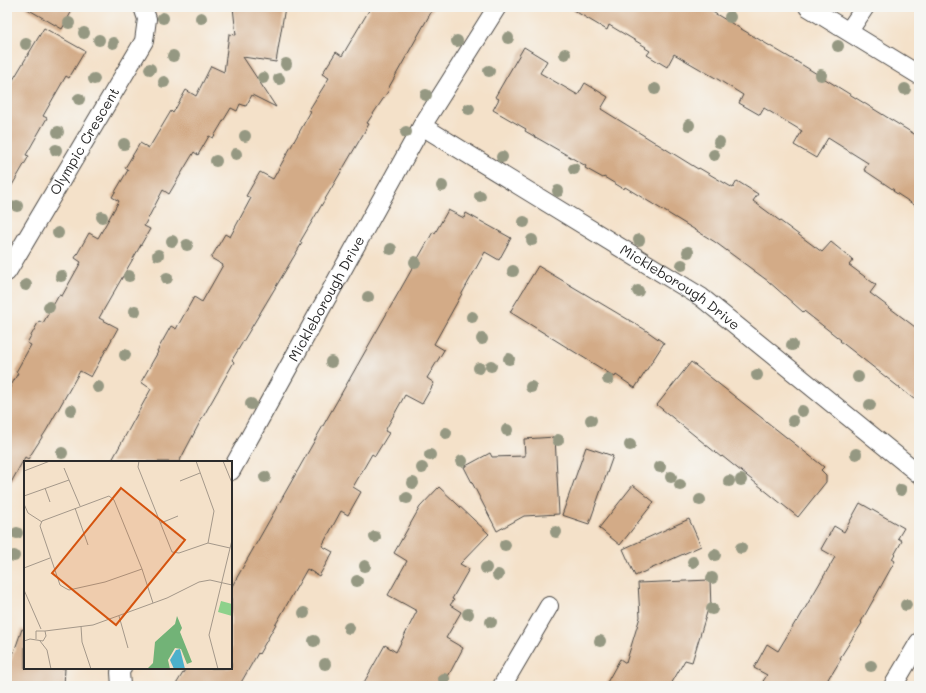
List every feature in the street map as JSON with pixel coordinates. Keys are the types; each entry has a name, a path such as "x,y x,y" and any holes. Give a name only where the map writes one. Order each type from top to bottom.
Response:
{"street":[{"name":"Olympic Crescent","path":"7,272 14,244 144,41 147,19 143,7"},
{"name":"Mickleborough Drive","path":"232,469 422,126 498,7"},
{"path":"808,7 919,75"},
{"path":"849,31 865,7"},
{"name":"Mickleborough Drive","path":"422,126 701,297 919,474"},
{"path":"502,686 549,606"},
{"path":"893,686 919,642"},
{"path":"121,686 120,672 122,669"}],"building":[{"path":"24,7 74,7 62,29"},
{"path":"233,7 285,7 276,62 243,57 276,107 252,95 246,106 240,104 237,111 231,108 213,138 209,136 198,155 194,152 169,194 163,190 144,226 150,229 99,318 118,328 91,377 80,371 46,431 28,459 25,457 7,490 7,393 18,373 16,372 31,345 27,343 39,321 43,323 59,295 62,296 81,262 75,258 89,233 98,238 119,201 112,197 128,170 125,168 140,143 149,148 171,111 173,113 186,90 196,96 211,66 224,72 229,34 236,35"},
{"path":"371,7 434,7 388,89 389,90 367,123 369,124 300,242 302,243 232,360 234,362 180,461 112,461 151,389 141,382 171,326 176,329 194,297 202,302 223,265 211,258 225,234 230,237 251,198 246,196 260,172 273,179 311,111 309,110 329,78 322,74 336,52 342,56"},
{"path":"568,7 704,7 804,66 919,137 919,208 864,170 868,163 828,138 816,158 794,145 802,131 764,108 760,115 739,103 743,95 719,80 674,54 667,67 647,55 650,51 645,48 646,47 609,25 607,30"},
{"path":"44,28 85,51 69,78 66,76 43,116 47,118 26,155 29,156 7,194 7,90"},
{"path":"524,47 547,61 540,73 578,95 585,83 608,97 601,109 698,169 699,168 733,188 737,181 758,194 753,201 822,252 831,242 853,260 849,265 876,285 870,293 919,330 919,403 840,341 841,340 804,311 803,312 768,281 715,242 625,187 624,189 585,168 586,166 525,131 526,129 493,110 499,99 495,97"},
{"path":"448,210 464,218 466,213 511,238 499,260 485,252 434,344 444,350 427,378 434,383 422,404 405,395 385,431 389,433 375,456 372,454 353,487 361,492 348,515 341,511 322,546 333,552 319,576 307,569 259,654 258,653 239,686 175,686 185,669 232,669 232,586 433,232 435,233"},
{"path":"538,266 644,329 664,343 635,388 616,375 615,377 510,312"},
{"path":"691,362 824,467 821,470 826,475 826,482 798,517 657,405"},
{"path":"555,437 559,514 524,516 497,531 464,467 490,453 492,457 525,456 524,439"},
{"path":"586,447 613,456 589,524 562,515"},
{"path":"633,485 654,502 620,545 599,528"},
{"path":"439,487 489,534 460,564 469,569 452,599 454,600 450,605 461,612 446,638 463,648 443,686 362,686 385,645 396,652 417,611 388,595 407,561 394,553 420,507"},
{"path":"860,503 904,528 898,538 902,541 892,559 895,561 861,622 862,623 824,686 760,686 767,675 754,668 767,644 778,651 796,621 797,622 835,557 821,549 834,526 844,532"},
{"path":"689,519 701,546 635,576 623,549"},
{"path":"710,580 711,609 708,609 692,662 685,660 670,686 605,686 620,659 626,663 640,617 638,583"},
{"path":"22,629 24,630 24,669 65,669 64,686 7,686 7,672"}]}
